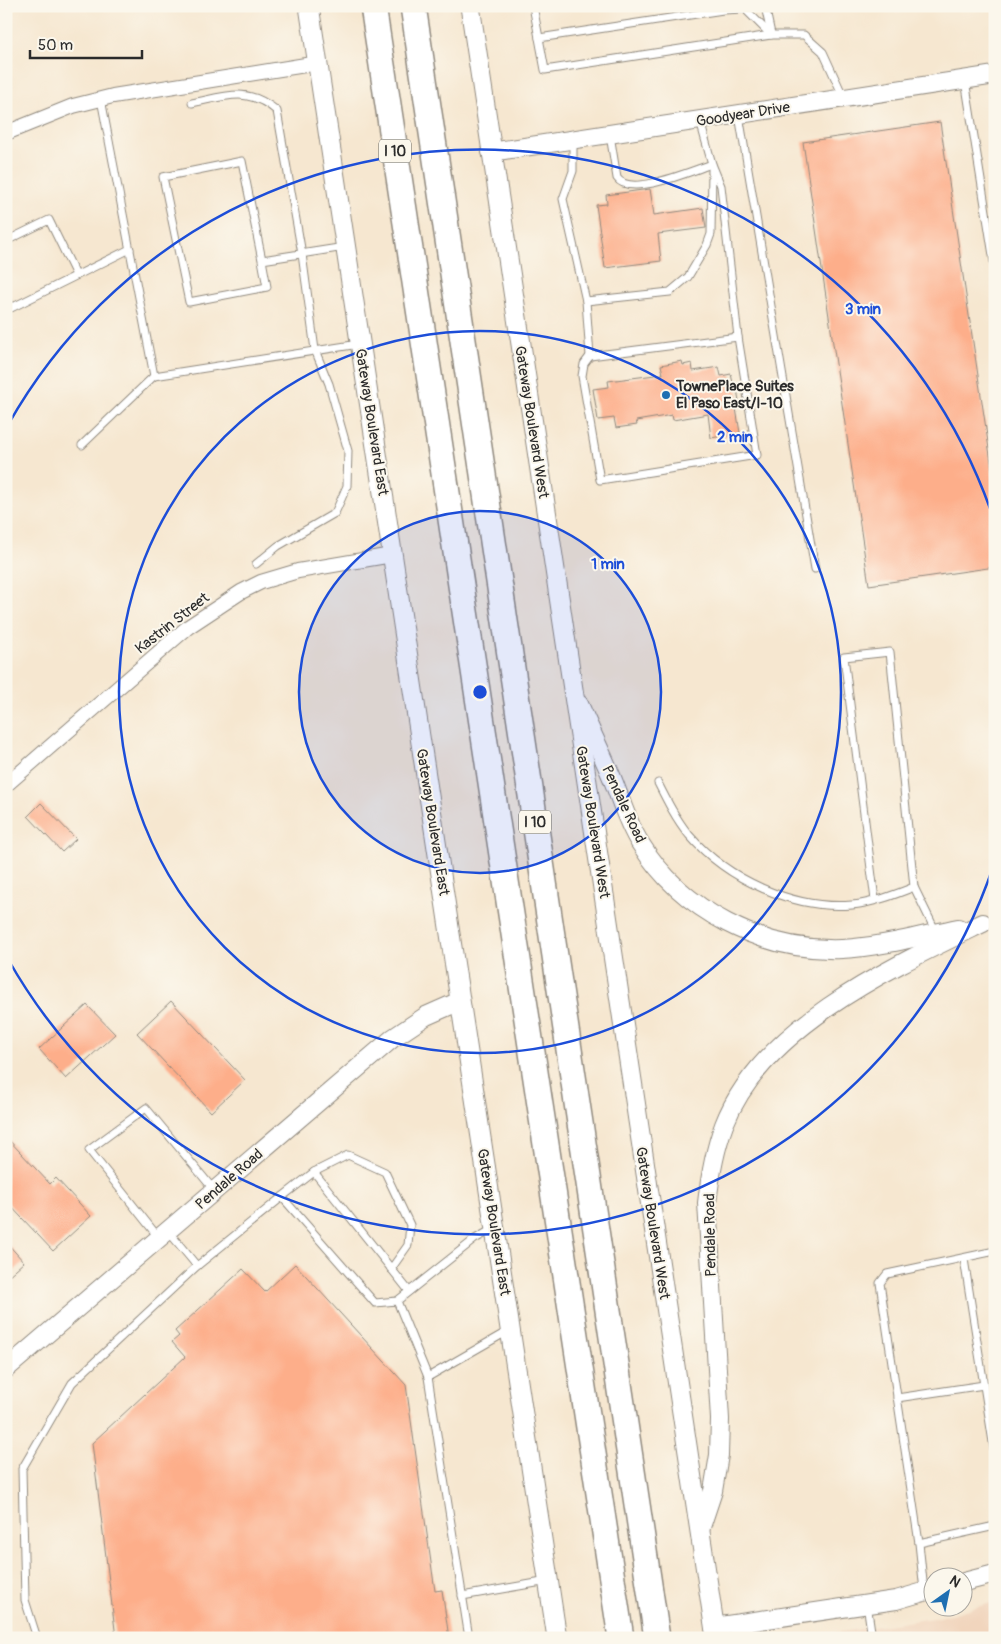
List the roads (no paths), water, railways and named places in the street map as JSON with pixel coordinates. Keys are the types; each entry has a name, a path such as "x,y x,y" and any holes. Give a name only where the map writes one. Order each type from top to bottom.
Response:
{"highway":[{"name":"I 10","path":"373,6 622,1638"},
{"name":"I 10","path":"412,6 657,1638"}],"main road":[{"name":"Gateway Boulevard East","path":"309,6 557,1638"},
{"name":"Gateway Boulevard West","path":"470,6 715,1632"}],"street":[{"path":"6,133 65,109 101,99 318,63"},
{"name":"Goodyear Drive","path":"491,152 995,75"},
{"name":"Kastrin Street","path":"6,785 188,627 241,592 261,582 298,570 392,555"},
{"name":"Pendale Road","path":"573,690 639,842 662,873 707,912 760,938 780,944 813,948 865,947 989,922"},
{"name":"Pendale Road","path":"700,1530 713,1491 719,1455 720,1388 707,1203 710,1175 724,1124 754,1074 808,1023 863,985 904,962 989,922"},
{"name":"Pendale Road","path":"6,1369 392,1038 426,1016 460,1001"},
{"path":"974,1579 995,1574"},
{"path":"715,1632 896,1600 924,1592"}],"lane":[{"path":"533,6 545,70 771,34 804,35 823,52 844,98"},
{"path":"765,6 771,34"},
{"path":"539,38 723,10 745,9 771,34"},
{"path":"964,80 995,268"},
{"path":"192,103 237,94 263,99 276,111 302,254 315,350 329,384 348,451 347,486 335,513 278,546 256,564"},
{"path":"101,99 154,376"},
{"path":"739,114 815,569"},
{"path":"572,140 574,171 564,193 586,301 590,356 584,364 582,376 600,480 758,455 738,337 721,186 712,164 700,120"},
{"path":"610,134 617,178 626,184 657,182 712,164"},
{"path":"242,161 262,260 266,287 188,302 163,177 242,161"},
{"path":"586,301 670,292 688,277 707,245 711,234 712,164"},
{"path":"6,241 49,220 76,275"},
{"path":"262,260 346,247"},
{"path":"6,297 12,308 130,249"},
{"path":"590,356 738,337"},
{"path":"82,445 154,376 360,344"},
{"path":"875,900 844,657 890,652 914,887 936,933"},
{"path":"658,783 670,807 689,834 710,856 749,881 781,896 813,902 851,905 875,900 914,887"},
{"path":"197,1266 163,1235 90,1150 146,1108 215,1191"},
{"path":"37,1638 25,1600 22,1469 72,1383 197,1266 314,1172 348,1155 384,1172 410,1225 408,1245 391,1269"},
{"path":"314,1172 409,1291"},
{"path":"282,1197 376,1303 397,1301 475,1239 495,1229"},
{"path":"924,1567 880,1283 887,1274 995,1251"},
{"path":"964,1259 995,1456"},
{"path":"397,1301 428,1377 469,1638"},
{"path":"428,1377 510,1329"},
{"path":"897,1398 984,1385"},
{"path":"919,1544 995,1526"},
{"path":"462,1596 548,1581"},
{"path":"867,1604 872,1638"}],"place":[{"name":"TownePlace Suites El Paso East/I-10","path":"666,395"}]}
